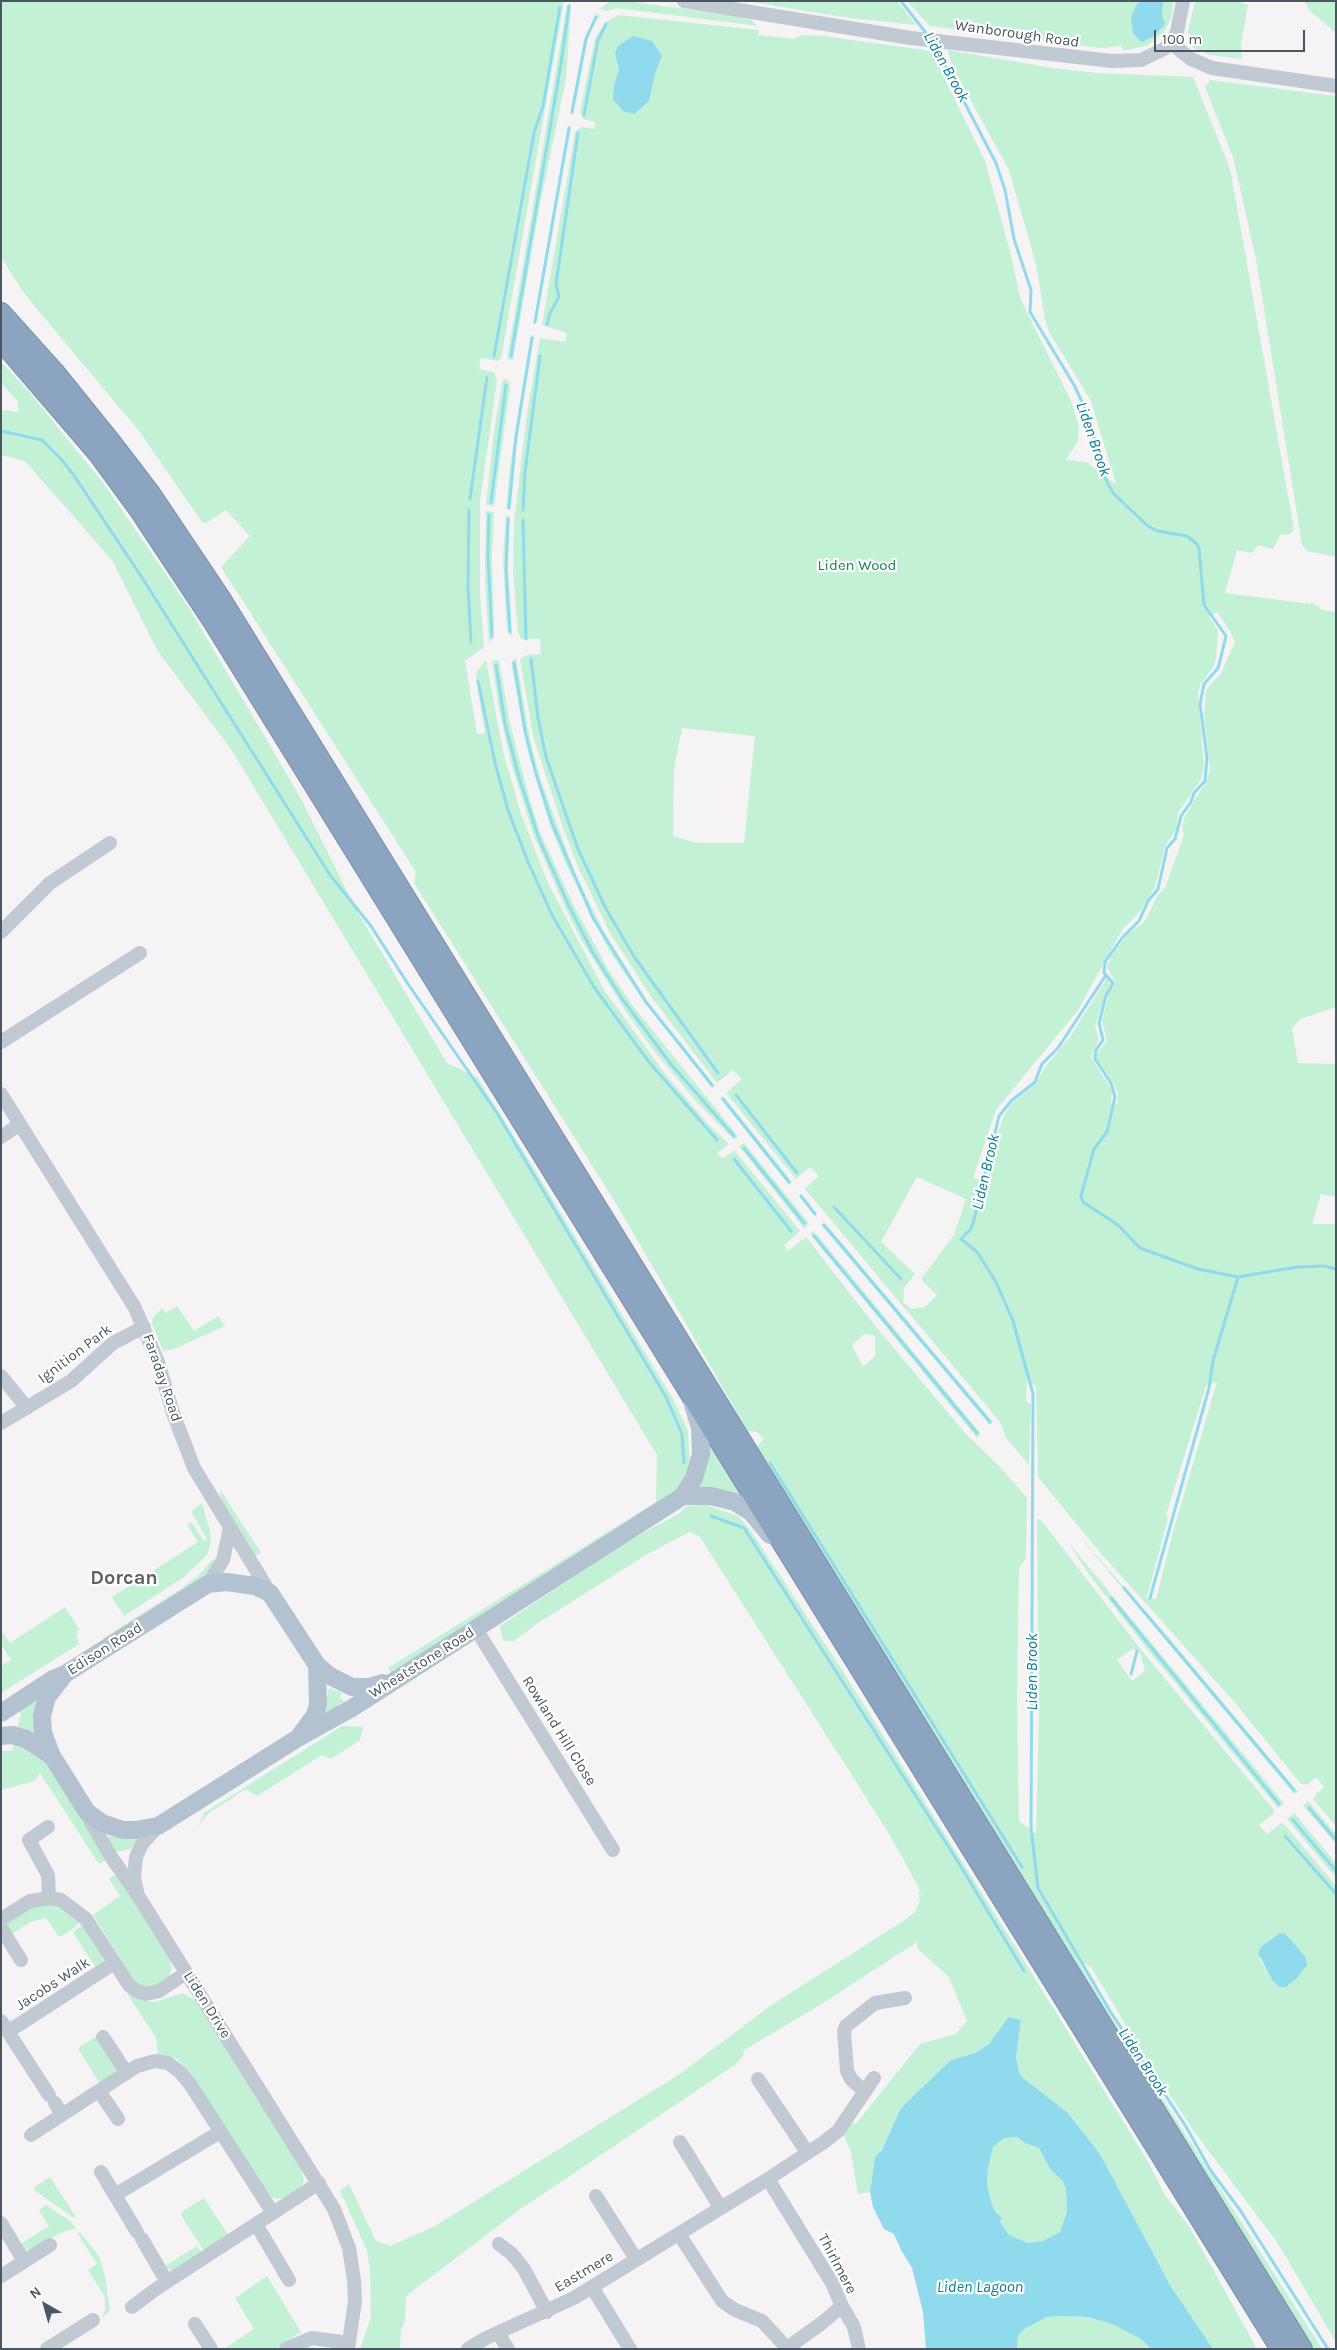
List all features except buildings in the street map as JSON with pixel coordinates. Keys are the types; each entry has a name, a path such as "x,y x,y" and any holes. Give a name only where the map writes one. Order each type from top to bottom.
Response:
{"highway":[{"path":"1,313 54,372 112,444 151,495 220,598 1302,2349"},
{"path":"1,340 98,453 181,571 1281,2349"}],"main road":[{"path":"688,1389 700,1428 701,1450 696,1472 683,1496 716,1496 743,1506 751,1512 803,1574"},
{"name":"Wheatstone Road","path":"87,1812 102,1824 117,1829 136,1830 158,1826 298,1738 352,1708 683,1496"},
{"name":"Edison Road","path":"1,1713 208,1584 241,1582 260,1587 270,1593"},
{"name":"Faraday Road","path":"270,1593 317,1665 338,1682 352,1687 374,1686 397,1679"},
{"path":"298,1738 311,1722 318,1704 317,1665"},
{"name":"Liden Drive","path":"65,1674 47,1697 42,1716 43,1733 52,1756 87,1812"},
{"path":"1,1736 12,1735 26,1739 52,1756"}],"street":[{"name":"Wanborough Road","path":"684,1 919,39 944,40 1057,56 1112,61 1141,60 1164,49 1171,43"},
{"path":"1183,1 1180,25 1171,43 1192,59 1212,68 1336,86"},
{"path":"1,932 50,883 110,843"},
{"path":"1,1042 140,953"},
{"name":"Faraday Road","path":"1,1094 130,1297 144,1327 189,1456 270,1593"},
{"path":"1,1137 20,1124"},
{"name":"Ignition Park","path":"1,1423 78,1376 113,1343 144,1327"},
{"path":"1,1376 27,1408"},
{"name":"Edison Road","path":"208,1584 223,1560 230,1528"},
{"name":"Rowland Hill Close","path":"476,1630 613,1850"},
{"name":"Liden Drive","path":"87,1812 104,1844 319,2184 341,2225 351,2257 355,2293 349,2346"},
{"name":"Wheatstone Road","path":"137,1894 134,1878 136,1857 142,1844 158,1826"},
{"path":"48,1827 29,1840 48,1875 49,1898"},
{"path":"1,1919 30,1901 49,1898 61,1900 86,1919 129,1985 136,1991 146,1994 159,1992 186,1973"},
{"path":"1,1928 21,1960"},
{"name":"Jacobs Walk","path":"55,2104 5,2026 114,1963"},
{"path":"864,2091 851,2080 847,2071 844,2032 846,2026 875,2003 905,1998"},
{"path":"103,2037 126,2072"},
{"path":"31,2135 55,2104 99,2091 126,2072 147,2062 160,2061 168,2063 180,2072 190,2084 273,2213"},
{"path":"758,2078 807,2152"},
{"name":"Eastmere","path":"468,2349 498,2333 547,2312 592,2287 768,2179 838,2131 874,2078"},
{"path":"99,2091 118,2119"},
{"path":"115,2196 220,2132"},
{"path":"680,2142 720,2207"},
{"path":"101,2172 167,2282"},
{"name":"Thirlmere","path":"768,2179 832,2283 842,2306 787,2348"},
{"path":"132,2307 167,2282 319,2184"},
{"name":"Eastmere","path":"596,2196 612,2210 636,2259"},
{"path":"1,2223 24,2261"},
{"path":"256,2224 289,2280"},
{"path":"679,2234 722,2301 735,2310 762,2322 787,2348"},
{"path":"1,2276 50,2244"},
{"name":"Eastmere","path":"499,2244 512,2254 524,2269 547,2312"},
{"path":"592,2287 630,2349"},
{"path":"842,2306 854,2327 859,2349"},
{"path":"47,2349 64,2344 93,2320"},
{"path":"196,2324 211,2349"},
{"path":"498,2333 508,2349"},
{"path":"286,2349 312,2338 349,2346"}],"green space":[{"path":"1,1 564,1 501,358 498,361 481,358 479,369 494,372 497,380 480,501 480,594 484,647 465,661 477,734 485,733 476,679 477,671 486,660 503,752 521,814 548,883 604,990 666,1075 708,1124 729,1144 717,1153 723,1159 734,1150 800,1231 784,1245 788,1251 806,1237 876,1327 965,1433 1002,1469 1027,1498 1026,1558 1019,1569 1017,1697 1019,1821 1036,1834 1039,1716 1037,1519 1041,1520 1142,1651 1274,1810 1273,1814 1259,1825 1267,1834 1281,1823 1284,1824 1336,1886 1336,2342 1277,2242 1196,2134 1153,2070 1091,1967 1078,1961 1121,2033 1322,2349 1311,2349 763,1467 766,1461 757,1447 764,1439 757,1432 748,1431 617,1205 414,883 416,872 221,567 250,536 226,510 206,523 202,522 139,431 21,289 1,257","holes":["864,1334 875,1336 875,1356 863,1367 852,1345","1132,1649 1140,1652 1145,1671 1132,1681 1117,1660","1259,1958 1303,1971 1286,1987 1272,1980"]},
{"path":"611,1 628,1 734,16 751,20 758,26 617,8 607,11 599,9"},
{"path":"745,1 897,1 916,25 850,18"},
{"path":"907,1 1173,1 1172,16 1164,32 1148,45 1124,51 1121,46 1101,48 930,26"},
{"path":"1195,1 1235,1 1248,5 1241,43 1242,59 1210,55 1192,47 1188,32"},
{"path":"1304,1 1336,1 1336,33 1309,10"},
{"path":"567,5 571,5 566,79 540,204 513,360 507,359"},
{"path":"596,13 600,16 593,25 587,41 573,115 570,114 584,40"},
{"name":"Liden Wood","path":"618,15 759,30 758,35 795,39 801,35 823,36 931,51 985,161 1011,255 1020,298 1072,403 1079,428 1078,441 1066,460 1086,462 1116,484 1091,401 1049,332 1036,264 1009,170 952,66 948,50 1052,68 1098,73 1193,77 1225,156 1231,174 1294,529 1290,534 1280,535 1273,549 1258,545 1252,553 1237,550 1225,593 1311,604 1311,602 1323,610 1336,612 1336,1007 1300,1019 1292,1029 1298,1063 1336,1064 1336,1197 1321,1194 1312,1224 1336,1224 1336,1826 1314,1800 1315,1795 1324,1787 1316,1777 1307,1785 1301,1784 1237,1705 1098,1550 1038,1477 1036,1387 1027,1380 1026,1402 1031,1404 1029,1465 1006,1438 1000,1422 805,1189 819,1176 810,1167 796,1179 726,1093 742,1079 733,1070 717,1083 652,998 610,933 580,871 563,828 533,736 520,659 527,655 541,654 540,639 521,639 518,633 513,572 514,523 527,413 540,338 565,342 567,333 542,325 575,132 581,127 594,129 595,122 583,119 580,112 595,38 606,22","holes":["1217,612 1235,642 1221,673 1206,690 1204,717 1210,770 1206,782 1185,816 1182,826 1184,835 1165,888 1157,896 1146,920 1127,935 1111,956 1107,967 1115,982 1109,994 1102,1021 1107,1041 1098,1052 1096,1058 1114,1084 1118,1093 1117,1105 1111,1102 1112,1090 1091,1057 1099,1040 1095,1025 1110,983 1107,978 1070,1037 1045,1067 1036,1083 1011,1104 1004,1115 987,1182 973,1178 996,1110 1078,1010 1122,930 1141,910 1155,887 1165,846 1176,830 1178,813 1201,779 1204,767 1198,693 1201,683 1213,668 1216,659 1218,630 1209,617","682,728 755,736 744,843 698,843 673,836 674,769","917,1177 966,1199 954,1235 921,1279 937,1295 925,1307 911,1309 903,1302 904,1288 915,1274 881,1242","1217,1382 1174,1528 1156,1599 1147,1597 1168,1519 1166,1515 1206,1386"]},
{"path":"1210,80 1336,96 1336,557 1307,551 1302,545 1256,259 1233,157 1205,87"},
{"path":"568,126 571,127 536,324 534,323"},
{"path":"531,335 534,336 516,447 510,509 506,509 510,466"},
{"path":"1,362 30,393 104,484 189,608 299,795 357,911 447,1063 477,1077 673,1399 688,1431 690,1467 678,1491 391,1673 388,1668 656,1502 657,1455 231,749 157,650 112,560 25,461 1,455 1,410 19,412 17,400 1,383"},
{"path":"503,379 508,380 510,387 494,506 486,505 494,431"},
{"path":"486,511 494,512 492,557 494,635 489,644 485,579"},
{"path":"506,516 510,517 508,568 512,637 507,630 505,599 503,557"},
{"path":"516,658 530,739 539,775 575,873 610,944 650,1005 715,1086 712,1088 645,1003 608,949 565,862 550,825 526,744 511,662"},
{"path":"499,660 510,724 530,800 540,832 573,904 608,969 633,1006 738,1136 734,1140 696,1101 651,1047 625,1010 580,938 533,834 511,763 499,709 492,661"},
{"path":"723,1096 792,1182 789,1185 720,1098"},
{"path":"744,1143 809,1223 804,1228 739,1146"},
{"path":"824,1222 993,1422 990,1425 821,1225"},
{"path":"814,1231 981,1434 977,1438 810,1234"},
{"path":"177,1306 194,1331 218,1316 225,1326 174,1349 163,1351 152,1323 153,1317 162,1308 166,1313"},
{"path":"707,1438 748,1501 695,1489"},
{"path":"220,1489 261,1553 255,1556 221,1501"},
{"path":"202,1503 210,1531 211,1542 207,1555 184,1577 124,1616 112,1597 198,1542 187,1525 191,1522 204,1541 207,1539 192,1513"},
{"path":"706,1505 738,1516 751,1531 844,1673 1147,2160 1165,2195 1189,2226 1257,2349 1213,2349 1170,2285 1100,2154 1068,2113 1023,2078 1019,2072 1016,2057 1021,2020 975,2053 951,2060 906,2103 900,2110 882,2150 875,2157 870,2192 858,2194 851,2152 843,2133 851,2120 856,2124 920,2044 956,2034 967,2021 949,1977 918,1949 917,1942 820,2005 744,2050 743,2056 736,2064 519,2210 406,2296 405,2320 401,2330 400,2349 360,2349 371,2317 370,2271 367,2250 340,2191 349,2184 376,2241 390,2246 435,2226 680,2074 770,2006 905,1920 915,1912 920,1901 918,1890 922,1896 918,1886 888,1832 700,1537 690,1532 649,1553 535,1625 514,1641 503,1641 500,1626 621,1545 680,1513 686,1506"},
{"path":"1078,1535 1170,1639 1298,1792 1294,1794"},
{"path":"1068,1542 1284,1803 1278,1808 1144,1645 1088,1573"},
{"path":"212,1560 217,1561 206,1576 106,1639 102,1639 182,1588 200,1574"},
{"path":"65,1607 79,1629 76,1635 79,1644 1,1693 1,1666 11,1660 1,1644 1,1630 10,1643"},
{"path":"329,1688 342,1693 340,1697 344,1701 326,1714 324,1712"},
{"path":"37,1699 35,1735 17,1729 21,1714 18,1709"},
{"path":"342,1726 363,1727 360,1740 331,1759 322,1755 257,1796 246,1789 209,1813 199,1825 193,1838 204,1813"},
{"path":"15,1740 43,1756 108,1859 99,1864 40,1773 35,1781 1,1790 1,1751 12,1751"},
{"path":"1308,1801 1336,1834 1336,1844 1303,1806"},
{"path":"1294,1813 1336,1863 1336,1878 1287,1819"},
{"path":"110,1835 136,1840 131,1849 117,1852 108,1838"},
{"path":"117,1873 170,1958 172,1968 168,1978 153,1988 138,1986 93,1915 120,1896 109,1879"},
{"path":"49,1904 62,1907 82,1921 59,1937 46,1918 30,1922 12,1934 6,1926 7,1920 29,1907"},
{"path":"83,1923 103,1957 103,1963 97,1969 73,1933"},
{"path":"127,1993 143,2000 155,2002 182,1993 195,2000 301,2168 304,2180 302,2187 287,2198 277,2199 270,2196 188,2070 177,2059 158,2055 156,2038"},
{"path":"97,2036 116,2070 115,2073 100,2084 78,2048"},
{"path":"1017,2137 1039,2148 1050,2169 1063,2181 1066,2190 1067,2212 1060,2232 1043,2241 1028,2243 1009,2235 1000,2222 998,2213 991,2202 987,2183 993,2147 1004,2138"},
{"path":"50,2177 76,2217 74,2218 34,2190 35,2187"},
{"path":"204,2198 229,2236 204,2251 181,2215 183,2211"},
{"path":"46,2205 70,2221 76,2228 58,2234 33,2249 24,2250 17,2246 49,2226 39,2210"},
{"path":"80,2232 99,2256 105,2276 110,2311 101,2318 105,2310 105,2297 88,2270 97,2264 78,2234"},
{"path":"197,2246 202,2253 172,2271 165,2266"},
{"path":"267,2276 301,2332 275,2349 224,2349 254,2329 235,2298"},
{"path":"1047,2317 1088,2317 1112,2324 1141,2339 1151,2349 1017,2349 1018,2336 1024,2329"}],"water":[{"path":"1142,1 1163,1 1162,16 1165,24 1153,37 1141,42 1133,33 1131,17 1137,4"},
{"path":"633,36 652,41 662,56 655,74 649,101 634,114 623,111 613,99 614,86 619,69 615,53 618,46"},
{"path":"1280,1933 1285,1934 1291,1940 1306,1958 1307,1965 1297,1978 1286,1987 1280,1987 1272,1980 1258,1953 1261,1947"},
{"name":"Liden Lagoon","path":"1009,2017 1021,2020 1016,2057 1019,2072 1023,2078 1068,2113 1100,2154 1170,2285 1213,2349 1151,2349 1141,2339 1112,2324 1088,2317 1061,2316 1047,2317 1024,2329 1018,2336 1017,2349 926,2349 923,2312 912,2268 894,2234 884,2229 873,2207 870,2192 875,2157 882,2150 900,2110 906,2103 951,2060 975,2053 989,2044","holes":["1017,2137 1025,2143 1039,2148 1050,2169 1063,2181 1066,2190 1067,2212 1060,2232 1043,2241 1028,2243 1009,2235 1000,2222 1002,2218 995,2211 991,2202 987,2183 993,2147 1004,2138"]}],"waterway":[{"name":"Liden Brook","path":"901,1 929,37"},
{"path":"511,356 561,64 569,6"},
{"path":"494,356 534,133 543,106 560,7"},
{"path":"572,112 586,39 596,17"},
{"path":"584,115 598,40 606,24"},
{"name":"Liden Brook","path":"935,46 996,163 1005,190 1014,239 1031,290 1030,312 1074,385 1084,406 1098,450 1100,467 1108,484 1114,494 1148,526 1157,531 1187,536 1196,543 1199,548 1204,605 1226,636 1218,668 1204,684 1200,704 1207,758 1205,781 1194,793 1191,802 1181,816 1175,839 1167,848 1158,889 1148,901 1139,921 1122,938 1105,962 1104,973 1113,983 1106,996 1099,1023 1103,1040 1096,1050 1095,1059 1111,1083 1115,1097 1107,1132 1094,1149 1081,1196 1083,1202 1118,1225 1140,1248 1198,1269 1238,1277 1297,1267 1325,1266 1336,1269"},
{"path":"535,322 569,128"},
{"path":"547,325 550,313 559,297 556,284 578,133"},
{"path":"509,508 516,436 532,338"},
{"path":"523,510 525,472 540,356"},
{"path":"470,499 487,377"},
{"path":"491,502 506,385"},
{"path":"1,431 42,440 73,474 141,576 330,875 371,926 408,984 497,1113 666,1397 682,1434 684,1463"},
{"path":"469,510 468,587 471,642"},
{"path":"489,515 488,557 492,637"},
{"path":"508,519 506,569 510,632"},
{"path":"523,520 526,639"},
{"path":"531,659 538,718 546,757 578,849 605,907 635,958 718,1073"},
{"path":"514,663 525,731 536,774 552,823 593,918 646,1002 712,1085"},
{"path":"496,665 505,724 519,777 539,839 568,904 593,953 623,1000 670,1063 734,1136"},
{"path":"478,681 495,763 508,810 528,862 552,915 594,987 618,1020 649,1062 717,1140"},
{"name":"Liden Brook","path":"1106,975 1058,1048 1042,1064 1035,1082 1011,1101 999,1116 974,1220 971,1229 961,1239 977,1252 996,1282 1013,1321 1033,1394 1031,1828 1038,1888 1110,2011 1185,2125 1211,2171 1240,2210 1328,2349"},
{"path":"736,1095 797,1173"},
{"path":"723,1099 789,1182"},
{"path":"744,1148 804,1223"},
{"path":"734,1159 791,1231"},
{"path":"801,1196 815,1214"},
{"path":"834,1207 901,1279"},
{"path":"824,1225 990,1422"},
{"path":"814,1236 977,1433"},
{"path":"1150,1598 1209,1388 1213,1361 1238,1277"},
{"path":"770,1463 1022,1867"},
{"path":"711,1516 744,1528 955,1857 1024,1971"},
{"path":"1124,1588 1294,1790"},
{"path":"1111,1598 1279,1804"},
{"path":"1131,1674 1137,1651"},
{"path":"1309,1808 1336,1840"},
{"path":"1293,1820 1336,1871"},
{"path":"1285,1836 1336,1894"}],"district":[{"name":"Dorcan","path":"124,1578"}]}
